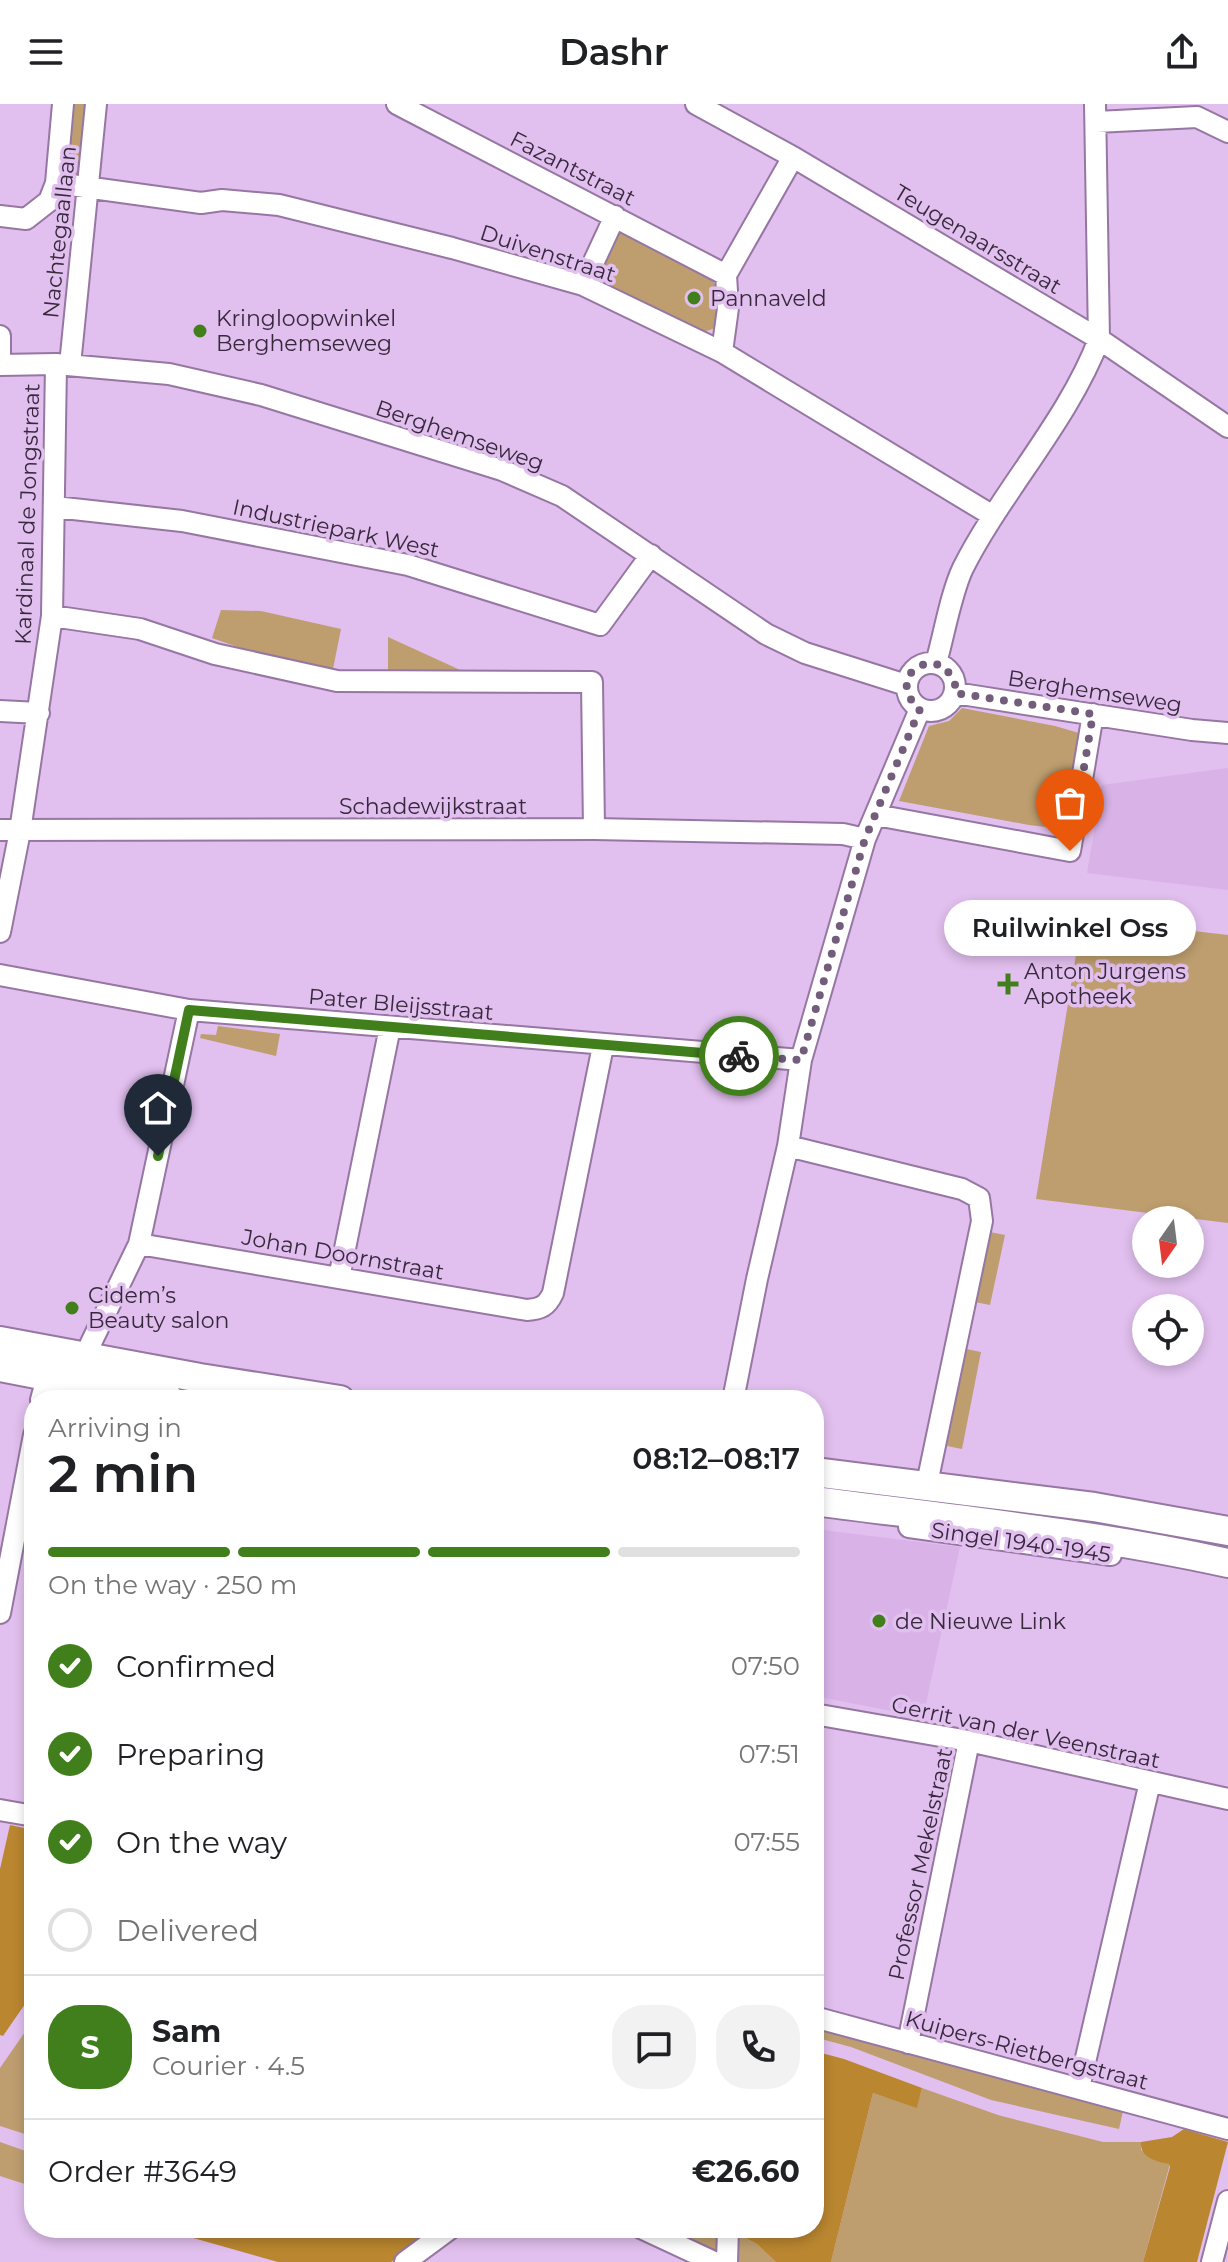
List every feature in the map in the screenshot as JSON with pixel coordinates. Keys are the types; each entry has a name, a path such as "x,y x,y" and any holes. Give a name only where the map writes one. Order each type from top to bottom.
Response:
{"main road":[{"path":"0,1341 280,1390"},
{"path":"0,1367 118,1390"},
{"name":"Singel 1940-1945","path":"824,1473 1094,1507 1228,1531"},
{"name":"Singel 1940-1945","path":"824,1502 1052,1533 1185,1553 1228,1563"}],"street":[{"name":"Nachtegaallaan","path":"56,183 63,104"},
{"name":"Nachtegaallaan","path":"63,365 96,104"},
{"name":"Fazantstraat","path":"397,104 726,275"},
{"name":"Teugenaarsstraat","path":"696,104 793,157 1099,339 1228,427"},
{"path":"936,663 962,571 993,516 1088,368 1099,339 1095,113 1196,111 1228,132"},
{"path":"722,352 728,308 726,275 793,157"},
{"name":"Duivenstraat","path":"56,183 201,203 222,200 279,205 452,248 583,285 722,352 993,516"},
{"path":"0,216 26,219 49,201 56,183"},
{"path":"583,285 615,216"},
{"name":"Berghemseweg","path":"0,336 0,365 63,365 169,374 261,395 502,470 562,496 766,634 819,658 906,685"},
{"name":"Kardinaal de Jongstraat","path":"10,830 39,713 52,616 63,365"},
{"name":"Industriepark West","path":"55,507 182,521 408,565 600,625 651,555"},
{"path":"52,616 140,629 215,654 337,681 592,682 594,829"},
{"path":"936,663 952,674 955,693 941,709 920,709 908,695 906,685 909,675 916,667 936,663"},
{"name":"Berghemseweg","path":"955,693 1228,733"},
{"path":"735,1390 788,1146 801,1060 865,839 920,709"},
{"path":"0,711 39,713"},
{"path":"876,815 1070,851 1093,714"},
{"name":"Schadewijkstraat","path":"10,830 594,829 843,834 865,839"},
{"path":"0,932 10,830"},
{"name":"Pater Bleijsstraat","path":"0,975 189,1010 801,1060"},
{"path":"90,1345 139,1244 189,1010"},
{"path":"339,1278 390,1027"},
{"name":"Johan Doornstraat","path":"139,1244 527,1310 539,1309 549,1303 553,1293 603,1046"},
{"path":"788,1146 962,1189 979,1198 982,1221 929,1474"},
{"path":"0,1328 122,1351 131,1365"},
{"path":"0,1381 27,1390"},
{"name":"Singel 1940-1945","path":"824,1470 848,1463 1067,1492 1228,1519"},
{"path":"0,1613 24,1487"},
{"name":"Singel 1940-1945","path":"824,1515 1140,1559 1228,1576"},
{"name":"Gerrit van der Veenstraat","path":"824,1716 969,1741 1228,1799"},
{"name":"Professor Mekelstraat","path":"908,2043 969,1741"},
{"path":"1079,2088 1150,1782"},
{"path":"0,1810 24,1814"},
{"name":"Kuipers-Rietbergstraat","path":"824,2020 1228,2129"},
{"path":"1212,2262 1228,2201"},
{"path":"405,2262 437,2238"},
{"path":"662,2238 714,2262"},
{"path":"727,2262 728,2238"}],"shaded area":[{"path":"70,104 86,104 80,175 73,177 65,173"},
{"path":"617,229 710,275 719,293 718,327 704,332 596,279"},
{"path":"221,610 261,611 341,629 333,669 263,656 212,638"},
{"path":"388,637 469,674 388,675"},
{"path":"962,708 1086,735 1071,830 899,801 929,726 949,721"},
{"path":"1228,768 1228,890 1087,873 1102,785"},
{"path":"1082,918 1228,935 1228,1223 1204,1220 1204,1206 1132,1206 1132,1211 1036,1199"},
{"path":"218,1026 280,1034 276,1056 200,1038 201,1034 216,1035"},
{"path":"990,1232 1005,1235 990,1305 975,1302"},
{"path":"966,1349 981,1352 962,1449 947,1446"},
{"name":"de Nieuwe Link","path":"824,1530 960,1547 923,1717 824,1698"},
{"path":"10,1825 24,1828 24,2006 3,2036 0,2035 0,1869"},
{"path":"824,2031 1123,2111 1119,2129 991,2100 824,2040"},
{"path":"24,2033 24,2134 0,2126 0,2068"},
{"path":"824,2054 922,2088 917,2108 873,2093 831,2262 776,2262 757,2244 745,2238 824,2238"},
{"path":"922,2088 998,2115 1103,2142 1141,2142 1141,2150 1155,2160 1170,2164 1143,2262 831,2262 873,2093 917,2107"},
{"path":"1184,2129 1228,2142 1197,2262 1143,2262 1170,2167 1146,2155 1141,2142 1172,2137"},
{"path":"0,2142 24,2150 24,2184 0,2176"},
{"path":"193,2238 424,2238 391,2262 278,2262"},
{"path":"647,2238 745,2238 757,2244 776,2262 701,2262"}],"way so far":[{"path":"739,1056 801,1060 865,839 920,709 908,695 906,685 916,667 936,663 945,667 952,674 955,693 1093,714 1070,851"}],"place":[{"name":"Pannaveld","path":"694,298"},
{"name":"Kringloopwinkel Berghemseweg","path":"200,331"},
{"name":"Ruilwinkel Oss","path":"1070,851"},
{"name":"Anton Jurgens Apotheek","path":"1008,984"},
{"name":"Cidem’s Beauty salon","path":"72,1308"},
{"name":"de Nieuwe Link","path":"879,1621"}],"route":[{"path":"158,1156 189,1010 739,1056"}]}
